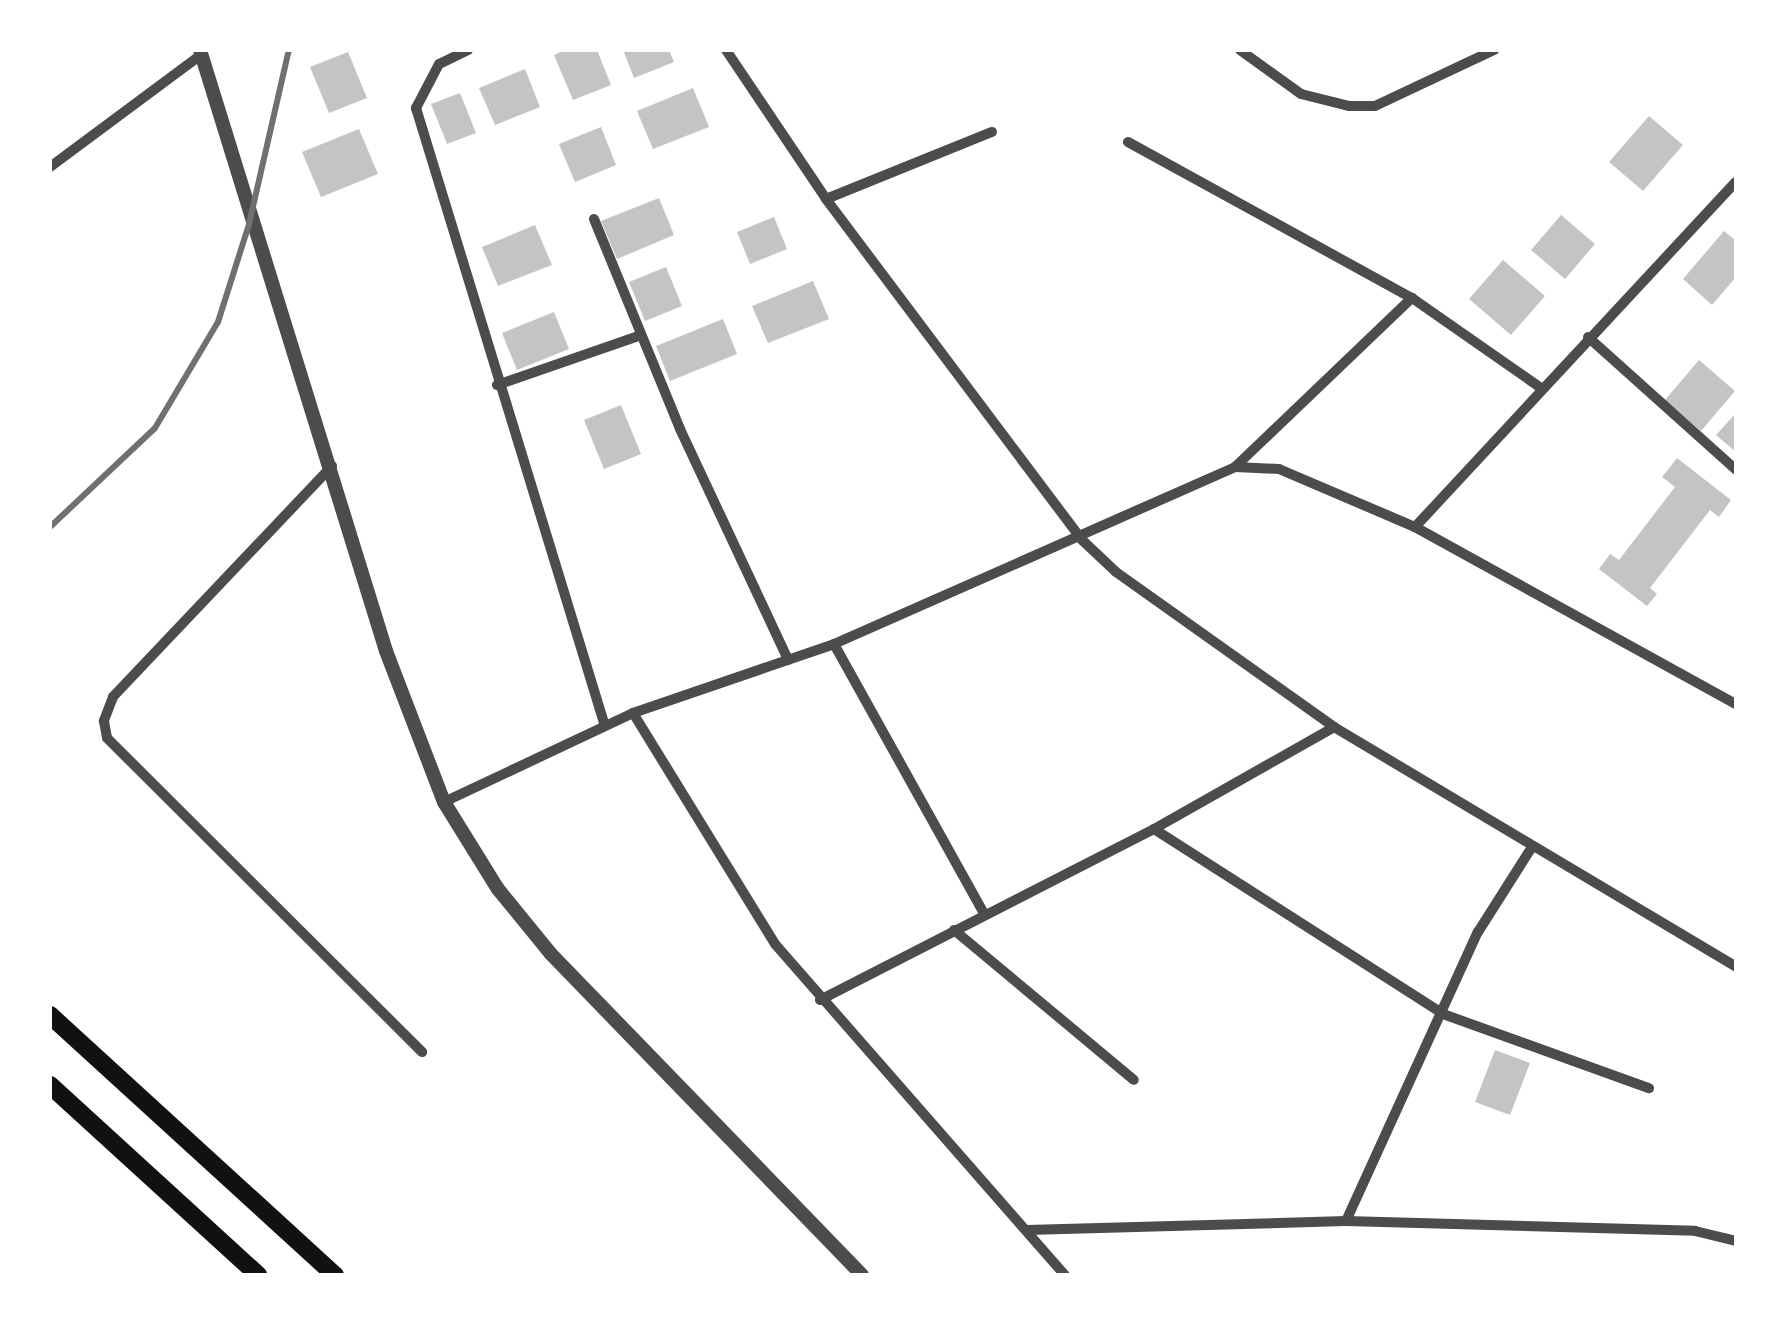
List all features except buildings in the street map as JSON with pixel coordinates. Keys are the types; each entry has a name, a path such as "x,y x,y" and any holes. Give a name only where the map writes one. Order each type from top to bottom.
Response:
{"highway":[{"path":"50,1014 335,1275"},
{"path":"50,1085 258,1275"}],"street":[{"path":"468,50 439,64 416,108 497,384 606,726"},
{"path":"726,50 826,199 1081,539 1156,601 1334,727 1736,967"},
{"path":"1240,50 1301,94 1349,106 1375,106 1494,50"},
{"path":"50,167 201,52 249,224 332,466 386,650 444,802 498,888 551,954 862,1275"},
{"path":"826,199 992,132"},
{"path":"1128,142 1412,298 1542,388"},
{"path":"1415,527 1735,185"},
{"path":"594,219 641,335 788,660"},
{"path":"444,802 633,712 834,644 1081,539 1235,467 1412,298"},
{"path":"497,384 641,335"},
{"path":"1588,338 1736,470"},
{"path":"332,466 112,698 104,721 107,738 422,1052"},
{"path":"1235,467 1279,469 1415,527 1736,704"},
{"path":"834,644 984,913"},
{"path":"633,712 774,944 1065,1275"},
{"path":"820,1000 984,913 1154,830 1334,727"},
{"path":"1154,830 1443,1014 1649,1088"},
{"path":"1346,1222 1492,903 1532,848"},
{"path":"954,930 1134,1080"},
{"path":"1027,1230 1346,1222 1695,1231 1736,1241"}],"railway":[{"path":"50,527 155,428 218,322 249,224 289,50"}]}
